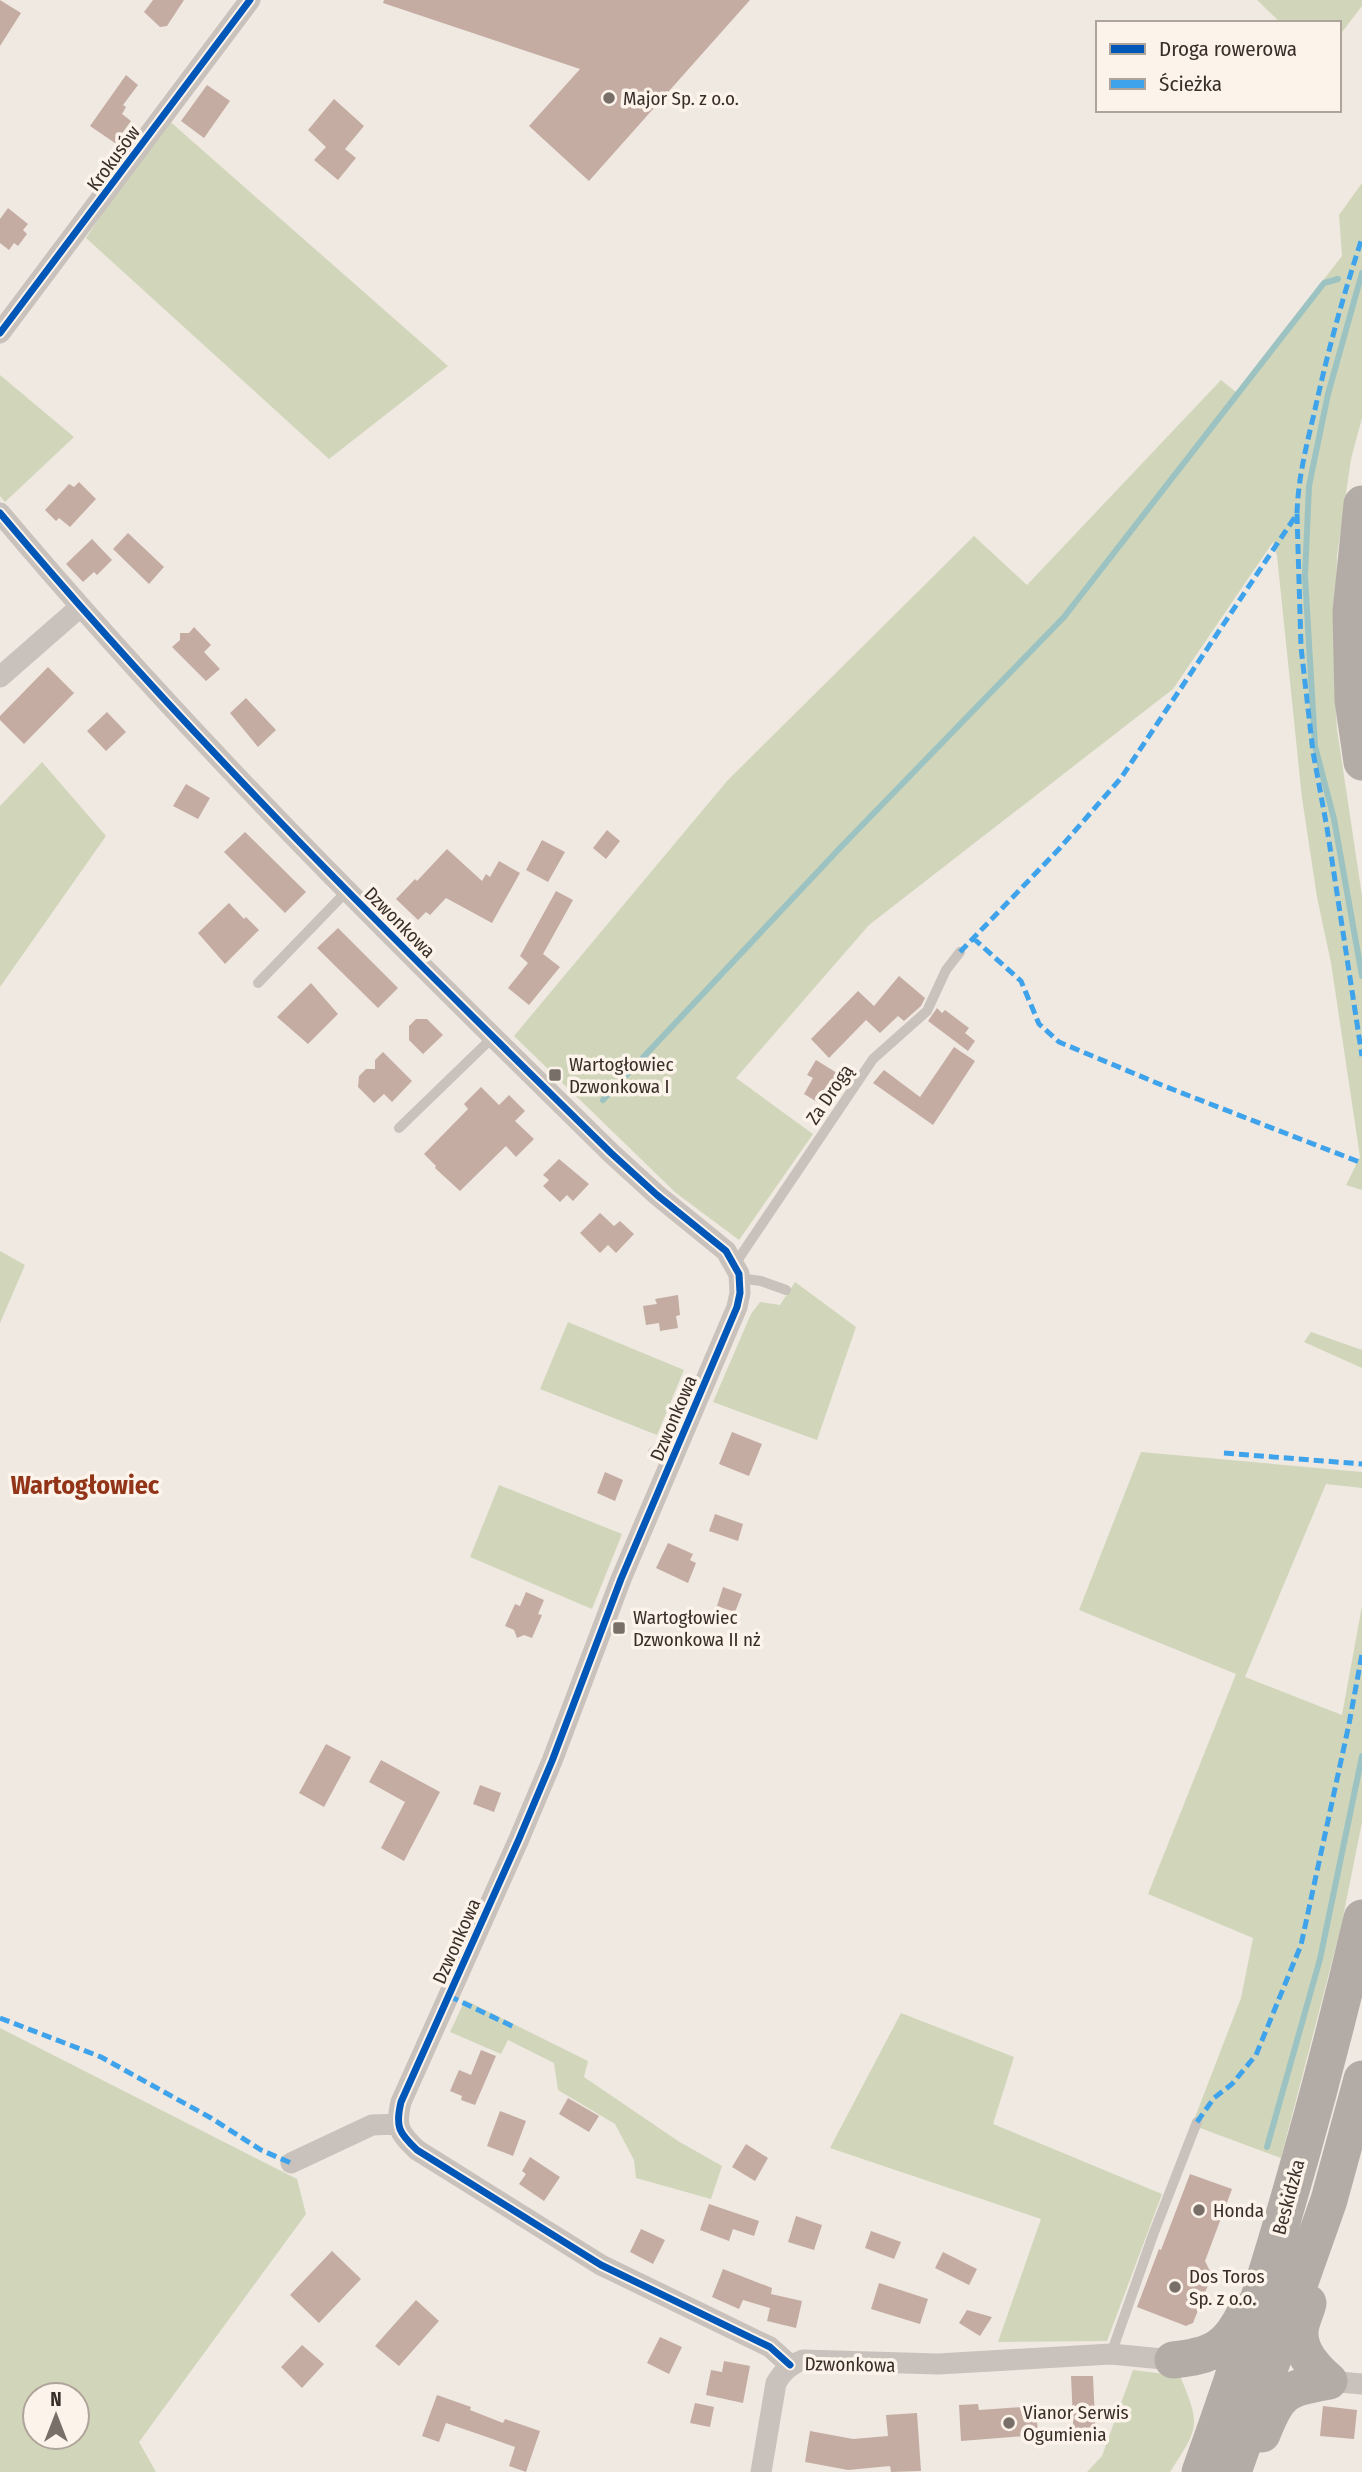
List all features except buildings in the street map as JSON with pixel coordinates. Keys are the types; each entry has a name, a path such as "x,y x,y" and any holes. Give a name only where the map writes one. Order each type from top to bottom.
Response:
{"highway":[{"path":"1362,504 1351,612 1353,700 1362,762"},
{"name":"Beskidzka","path":"1205,2457 1240,2362 1271,2260 1344,1995 1362,1918"},
{"name":"Beskidzka","path":"1233,2472 1329,2200 1362,2079"},
{"path":"1329,2200 1325,2251 1300,2331 1304,2350 1314,2369 1345,2382"},
{"path":"1173,2360 1199,2357 1219,2348 1235,2334 1271,2260"},
{"path":"1173,2360 1192,2369 1204,2381 1205,2457"},
{"path":"1241,2472 1255,2452 1274,2405 1295,2387 1345,2382"}],"street":[{"name":"Krokusów","path":"0,333 250,0"},
{"name":"Dzwonkowa","path":"0,513 80,607 239,780 492,1038 657,1195 715,1240 737,1271 740,1293 737,1307 663,1455 621,1579 533,1806 401,2102 398,2124 401,2134 417,2150 601,2266 770,2347 790,2365 803,2360 938,2364 1111,2354 1173,2360"},
{"path":"0,677 80,607"},
{"path":"291,2163 372,2125 398,2124"},
{"path":"761,2472 776,2383 790,2365"}],"lane":[{"path":"258,983 347,891"},
{"name":"Za Drogą","path":"737,1271 873,1059 927,1011 946,970 960,952"},
{"path":"400,1128 492,1038"},
{"path":"737,1271 786,1290"},
{"path":"1111,2354 1197,2122"},
{"path":"1329,2200 1352,2164"}],"green space":[{"path":"1257,0 1362,0 1362,6 1341,33 1341,21 1279,21"},
{"path":"166,118 448,366 329,459 86,238"},
{"path":"1362,183 1362,418 1351,459 1337,556 1334,671 1337,729 1362,896 1362,1190 1346,1185 1360,1157 1331,963 1317,897 1302,798 1277,556 1273,542 1173,689 869,925 736,1078 813,1134 739,1240 676,1193 514,1036 727,781 974,536 1027,585 1221,380 1236,392 1342,256 1339,215"},
{"path":"0,375 74,437 5,502 0,496"},
{"path":"42,762 106,836 0,987 0,806"},
{"path":"0,1251 25,1265 0,1323"},
{"path":"795,1282 856,1327 817,1440 713,1402 751,1314 760,1302 780,1305"},
{"path":"568,1322 684,1370 657,1435 540,1389"},
{"path":"1311,1332 1362,1350 1362,1368 1304,1342"},
{"path":"1141,1452 1362,1472 1362,1488 1326,1484 1245,1677 1342,1715 1362,1606 1362,1822 1341,1927 1281,2158 1192,2125 1241,1998 1253,1938 1148,1894 1236,1674 1079,1610"},
{"path":"499,1485 622,1534 592,1609 470,1557"},
{"path":"465,2000 588,2061 584,2077 678,2141 722,2166 711,2199 636,2178 634,2160 615,2124 558,2090 554,2063 508,2040 501,2054 450,2032"},
{"path":"901,2013 1014,2057 993,2124 1162,2194 1107,2341 998,2342 1041,2219 830,2148"},
{"path":"0,2028 297,2179 306,2214 139,2442 156,2472 0,2472"},
{"path":"1133,2370 1180,2376 1194,2416 1194,2426 1187,2445 1170,2472 1087,2472 1102,2456"}],"waterway":[{"path":"1362,273 1328,394 1309,486 1305,576 1315,746 1334,819 1362,976"},
{"path":"603,1100 840,848 1064,617 1324,283 1338,279"},
{"path":"1267,2147 1320,1959 1362,1756"}],"marked path":[{"path":"960,952 1059,849 1121,778 1297,514 1303,463 1319,392 1362,238"},
{"path":"1297,514 1301,647 1313,752 1362,1056"},
{"path":"973,938 1021,981 1039,1024 1059,1042 1362,1163"},
{"path":"1224,1453 1362,1464"},
{"path":"1197,2122 1214,2098 1232,2084 1256,2055 1301,1945 1362,1654"},
{"path":"449,1996 514,2027"},
{"path":"0,2018 101,2057 211,2118 261,2150 291,2163"}],"cycle path":[{"path":"0,333 250,0"},
{"path":"0,513 146,679 298,840 611,1153 657,1195 726,1251 739,1274 740,1293 737,1307 621,1579 552,1761 401,2102 398,2118 402,2134 417,2150 601,2265 770,2347 790,2365"}],"place":[{"name":"Major Sp. z o.o.","path":"609,98"},
{"name":"Wartogłowiec Dzwonkowa I","path":"555,1075"},
{"name":"Wartogłowiec Dzwonkowa II nż","path":"619,1628"},
{"name":"Honda","path":"1199,2210"},
{"name":"Dos Toros Sp. z o.o.","path":"1175,2287"},
{"name":"Vianor Serwis Ogumienia","path":"1009,2423"}],"district":[{"name":"Wartogłowiec","path":"85,1485"}]}
